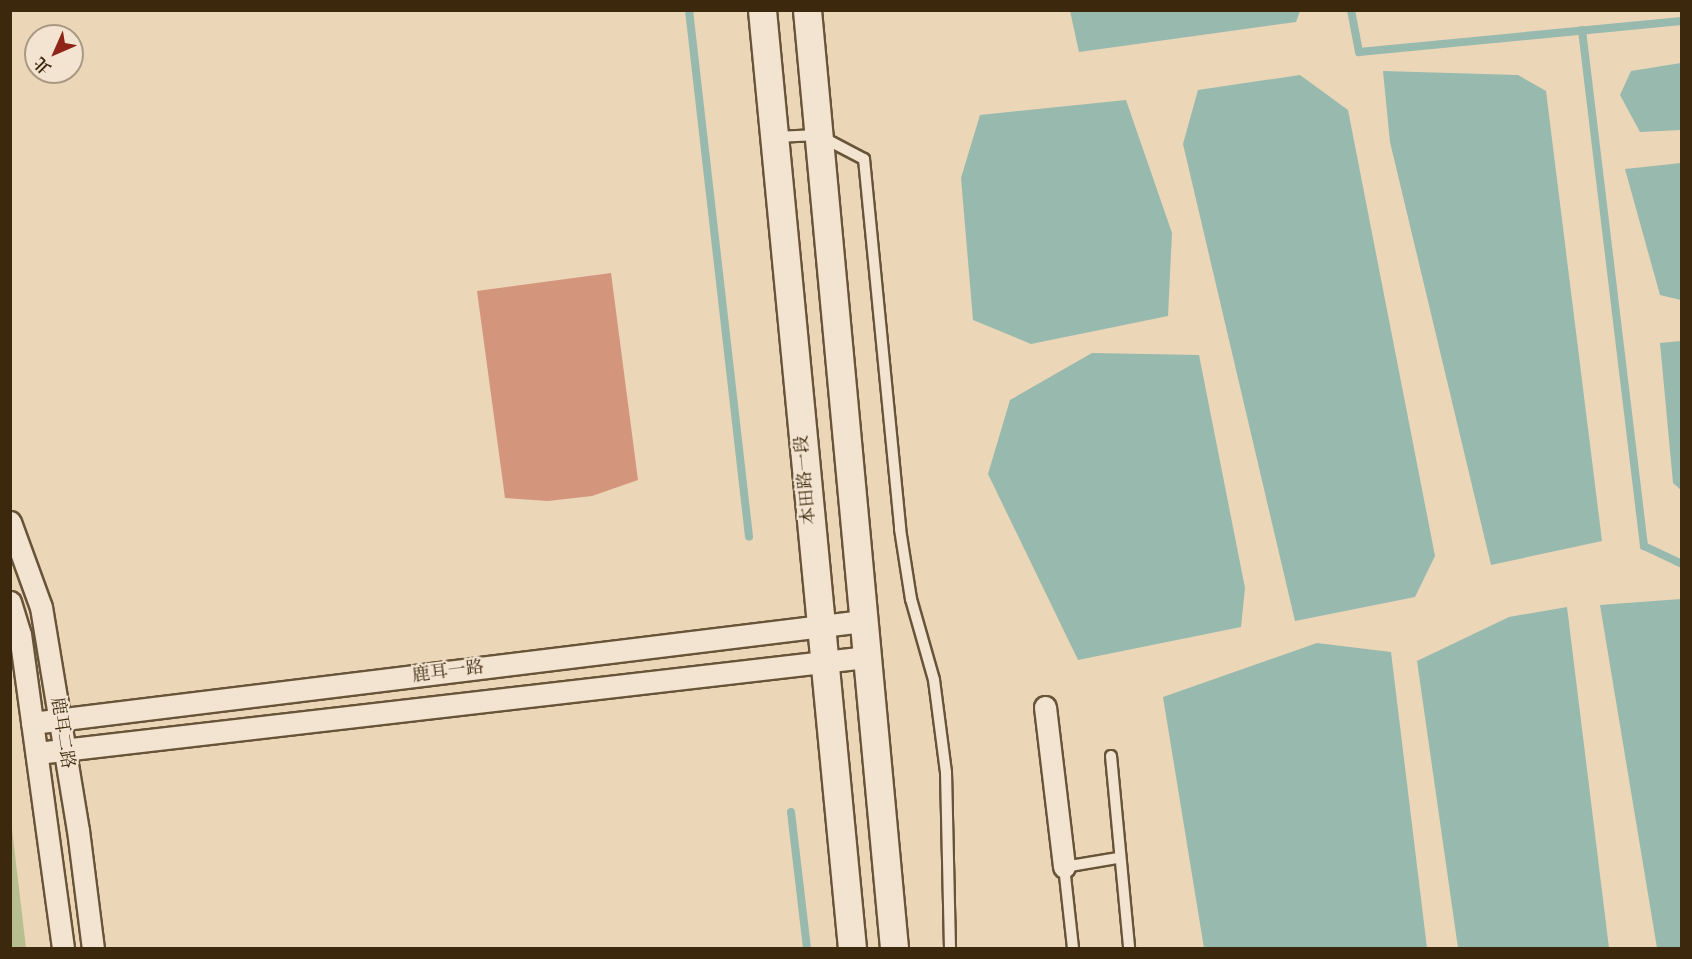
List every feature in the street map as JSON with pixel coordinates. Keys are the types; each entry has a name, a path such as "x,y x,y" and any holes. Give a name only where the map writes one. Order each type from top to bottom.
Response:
{"street":[{"name":"本田路一段","path":"762,10 852,948"},
{"path":"807,10 894,948"},
{"name":"鹿耳二路","path":"10,522 41,607 65,749 93,948"},
{"name":"鹿耳二路","path":"10,602 20,634 63,948"},
{"name":"鹿耳一路","path":"33,723 863,621"},
{"name":"鹿耳一路","path":"37,753 867,657"},
{"path":"1045,707 1064,867"}],"lane":[{"path":"774,137 818,135 864,159 900,529 911,599 934,680 945,772 950,948"},
{"path":"1111,756 1118,858 1129,948"},
{"path":"1073,948 1064,867 1118,858"}],"green space":[{"path":"11,821 26,948 11,948"}],"water":[{"path":"1070,10 1300,11 1296,22 1079,52"},
{"path":"1681,63 1681,130 1640,132 1620,95 1631,71"},
{"path":"1383,71 1518,75 1546,91 1602,541 1491,565 1390,142"},
{"path":"1300,75 1348,110 1435,556 1415,597 1295,621 1183,144 1198,90"},
{"path":"1126,100 1172,233 1168,316 1031,344 973,320 961,178 980,115"},
{"path":"1682,163 1681,300 1660,295 1625,169"},
{"path":"1682,341 1681,490 1673,483 1660,343"},
{"path":"1092,353 1199,355 1245,588 1241,627 1078,660 988,474 1010,400"},
{"path":"1681,599 1681,947 1657,948 1600,605"},
{"path":"1567,607 1609,948 1458,948 1417,661 1509,617"},
{"path":"1317,643 1391,652 1427,948 1204,948 1163,697"}],"building":[{"path":"611,273 638,480 592,496 548,501 505,498 477,291"}],"waterway":[{"path":"689,10 749,537"},
{"path":"1351,10 1359,52 1682,21"},
{"path":"1582,30 1644,546 1682,564"},
{"path":"791,812 807,948"}]}
